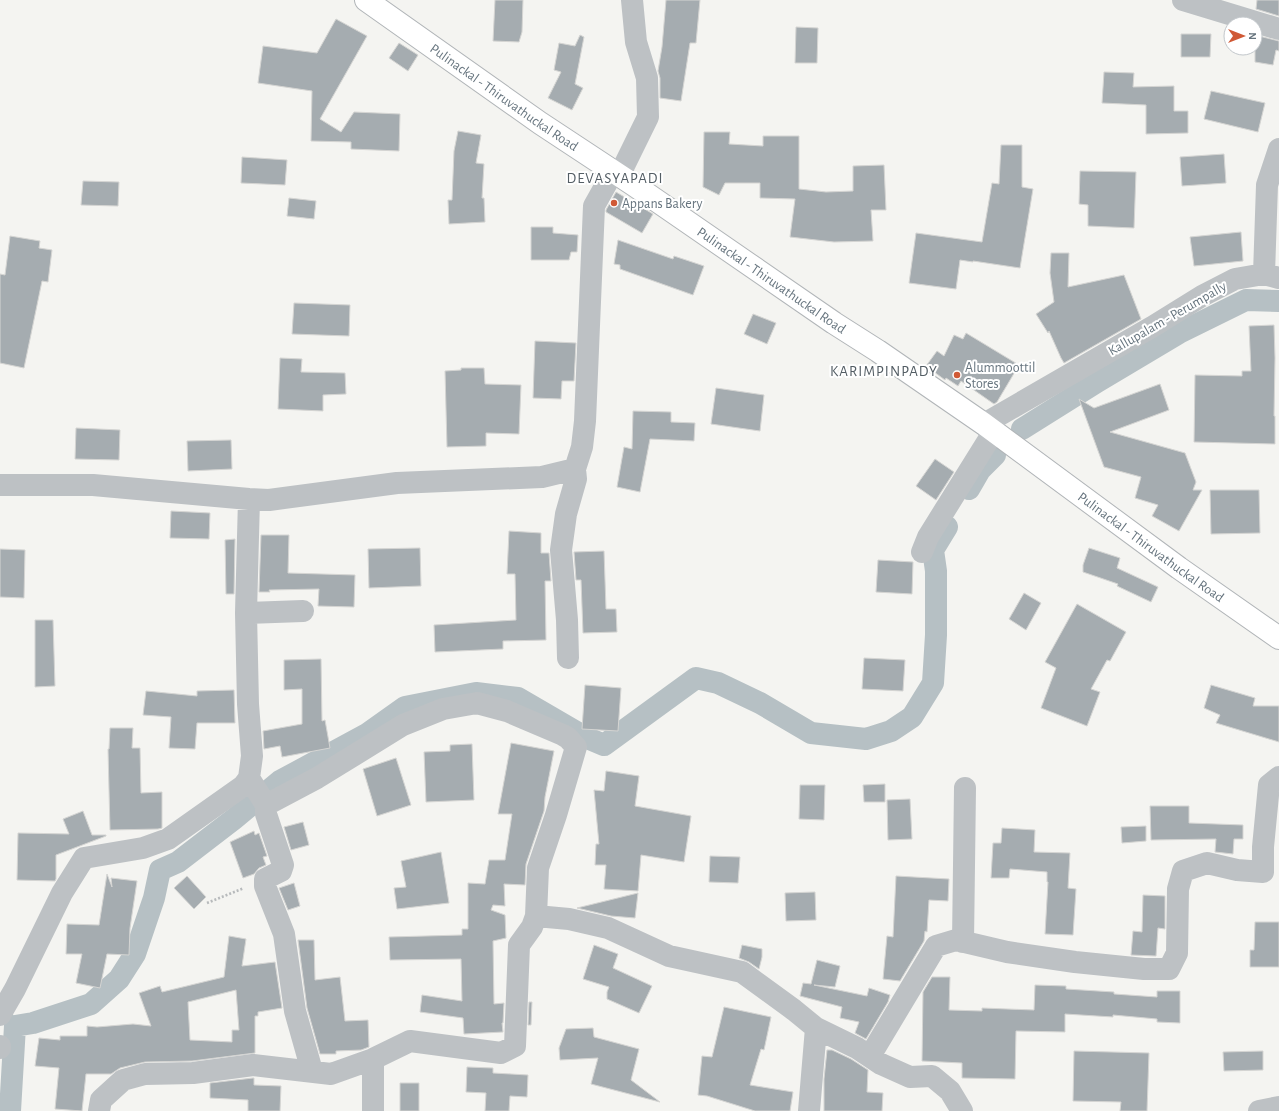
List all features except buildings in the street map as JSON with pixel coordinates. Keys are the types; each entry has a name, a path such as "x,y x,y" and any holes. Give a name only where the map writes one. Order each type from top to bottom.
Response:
{"main road":[{"name":"Pulinackal - Thiruvathuckal Road","path":"366,0 540,123 634,185 834,323 898,364 993,430 1179,568 1279,638"}],"street":[{"path":"568,658 567,620 561,550 566,514 576,479 575,469 582,447 585,421 594,206 616,174 648,116 647,78 636,42 632,0"},
{"path":"1183,0 1279,29"},
{"name":"Kallupalam - Perumpally","path":"993,430 1202,296 1236,279 1272,276 1267,185 1279,149"},
{"path":"922,552 928,537 993,430"},
{"path":"0,485 93,485 250,500 269,500 397,483 542,478 575,469"},
{"path":"1,1014 15,989 62,893 84,858 143,848 168,839 243,786 249,778 252,756 248,704 246,613 250,500"},
{"path":"246,613 304,611"},
{"path":"99,1111 101,1100 123,1080 144,1074 193,1073 253,1065 330,1074 373,1059 410,1041 501,1053 515,1046 519,945 532,927 536,916 538,868 556,815 576,747 568,738 508,710 477,703 443,709 403,725 317,778 264,803"},
{"path":"870,1056 936,946 956,940 1007,952 1075,962 1144,969 1169,969 1177,953 1178,889 1183,871 1207,864 1237,870 1263,872 1263,847 1269,785 1279,777"},
{"path":"249,778 264,803 266,814 283,864 281,871 265,879 265,886 284,934 295,1011 312,1072"},
{"path":"963,942 965,788"},
{"path":"536,916 569,919 608,928 669,956 742,972 816,1028 857,1048 881,1064 910,1077 932,1076 950,1091 962,1111"},
{"path":"809,1111 816,1028"},
{"path":"373,1059 373,1111"},
{"path":"1258,1111 1279,1107"}],"path":[{"path":"206,903 265,879"}],"waterway":[{"path":"1022,429 1179,333 1246,300 1279,301"},
{"path":"969,489 980,470 995,455"},
{"path":"10,1111 15,1026 33,1023 91,1004 119,979 135,954 154,898 160,870 178,862 280,781 367,734 405,707 476,693 518,698 585,737 604,745 696,678 718,683 760,703 811,733 866,739 891,731 912,717 933,683 936,635 936,571 933,550 947,527"},
{"path":"7,1013 10,1015 15,1026"}],"place":[{"name":"Appans Bakery","path":"614,203"},
{"name":"Alummoottil Stores","path":"957,375"}],"district":[{"name":"DEVASYAPADI","path":"615,178"},
{"name":"KARIMPINPADY","path":"884,371"}]}
